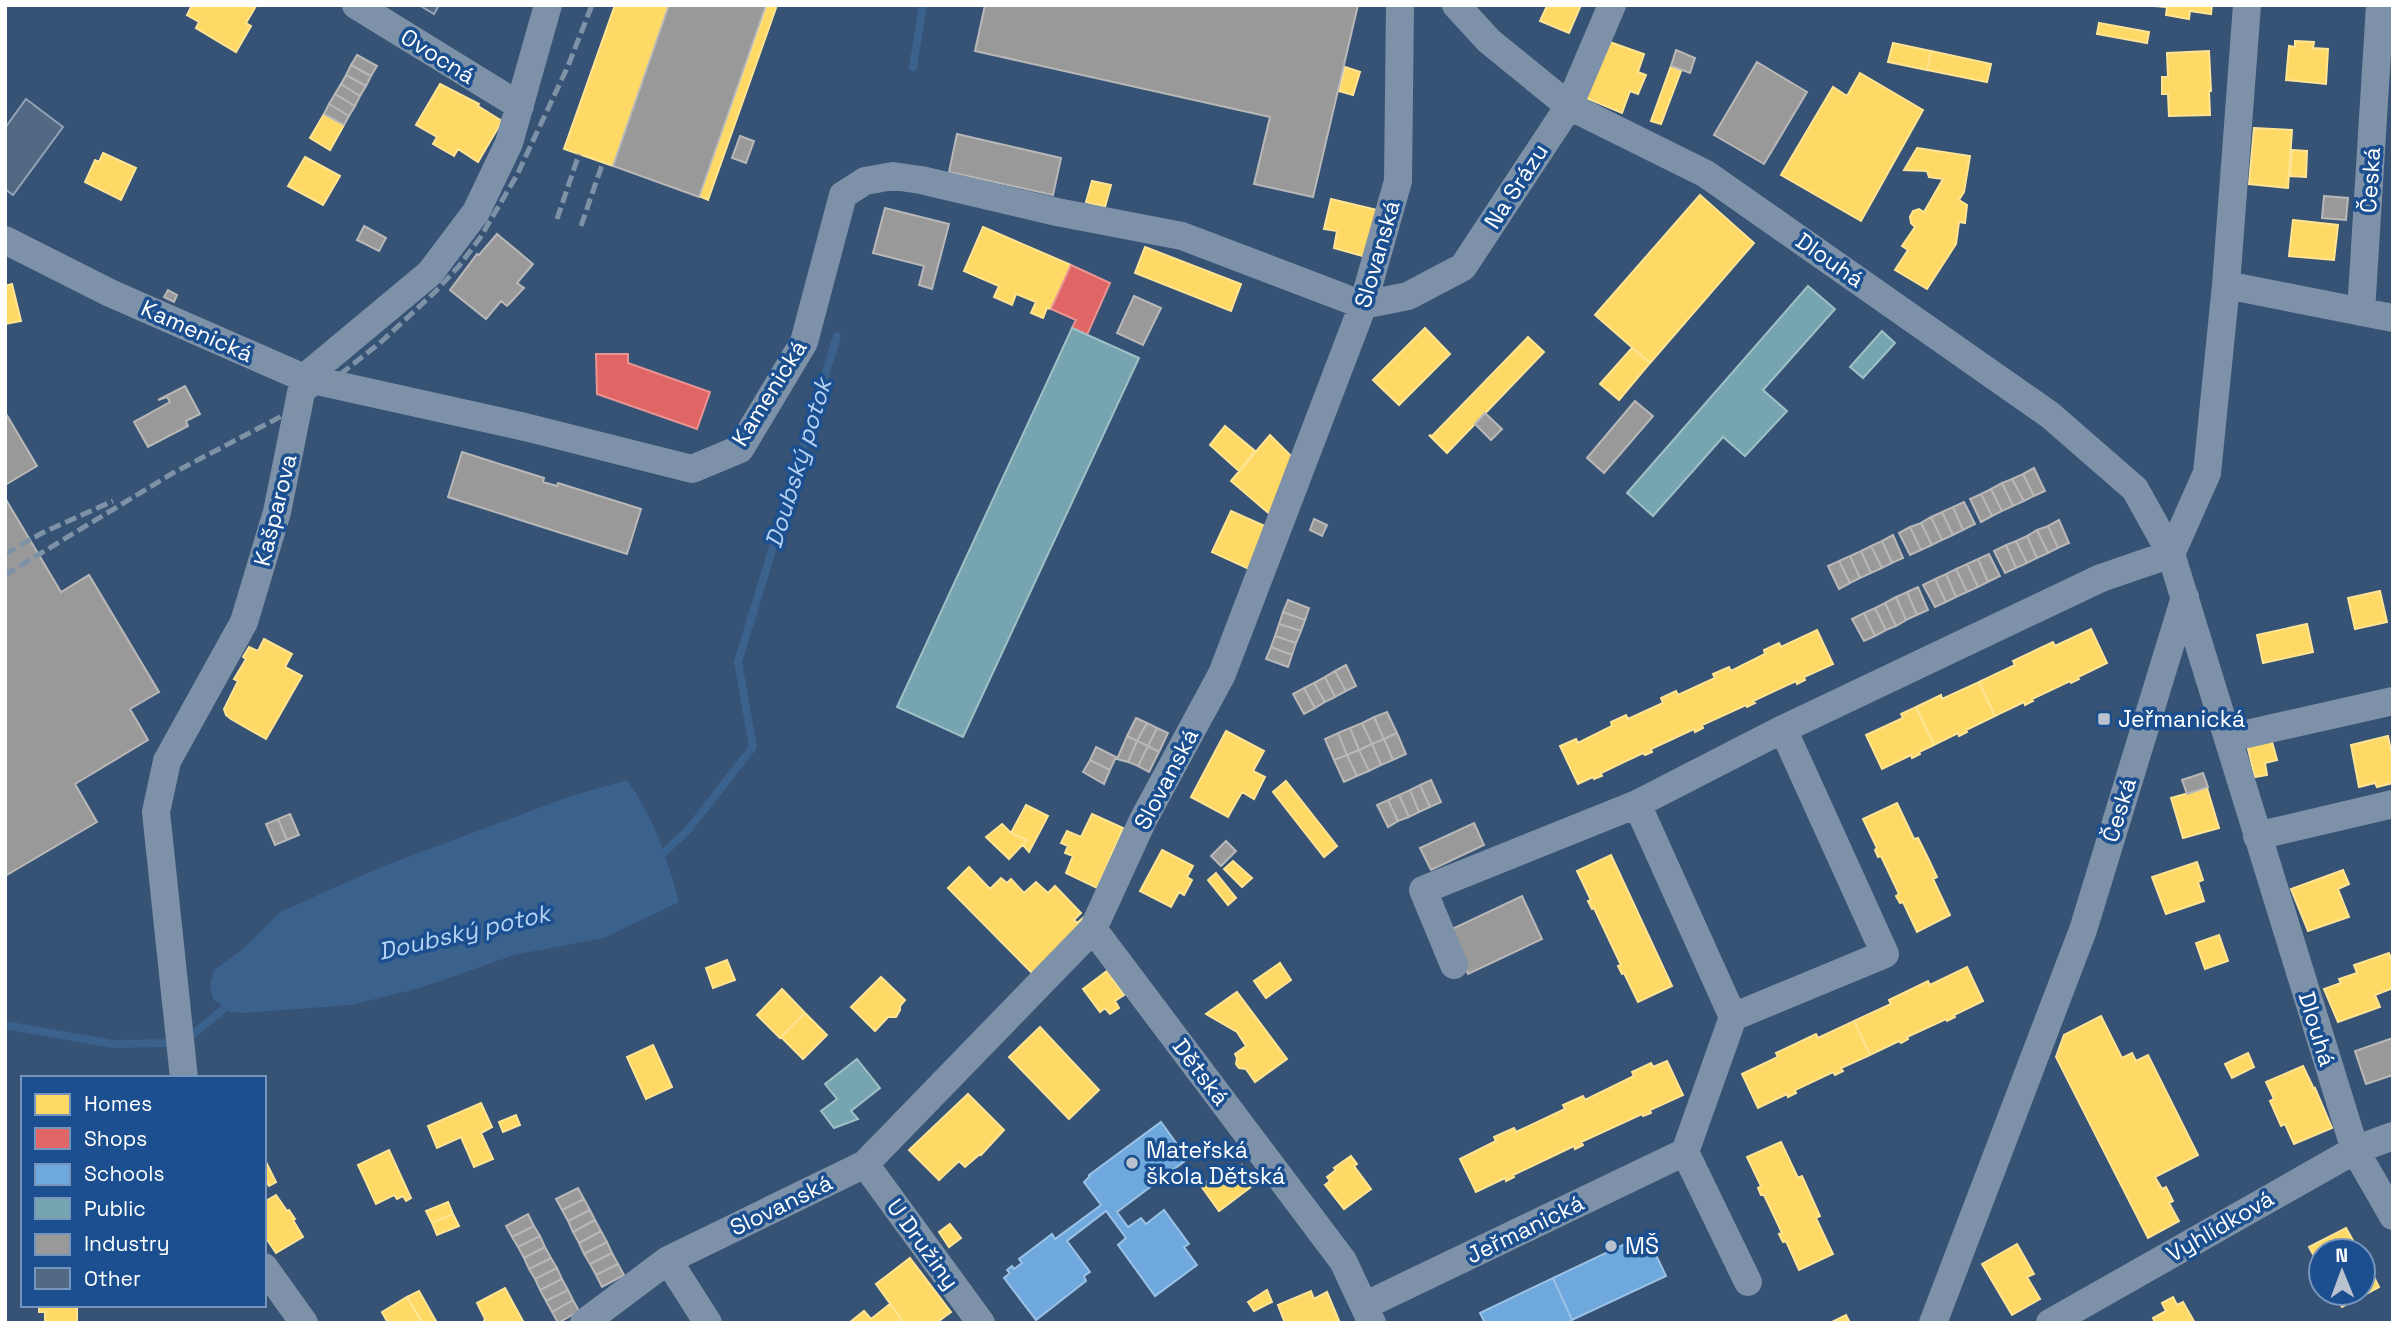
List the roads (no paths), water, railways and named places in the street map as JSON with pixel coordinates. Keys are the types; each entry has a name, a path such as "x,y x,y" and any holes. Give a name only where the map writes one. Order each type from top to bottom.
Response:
{"street":[{"name":"Ovocná","path":"356,5 520,106"},
{"path":"304,378 430,273 476,212 509,143 548,5"},
{"name":"Slovanská","path":"584,1323 668,1260 865,1164 1093,929 1143,821 1222,674 1363,305 1398,181 1400,5"},
{"name":"Dlouhá","path":"1455,5 1489,41 1569,106 1706,174 2050,415 2136,489 2171,554"},
{"name":"Na Srázu","path":"1363,305 1408,296 1463,267 1569,106 1612,5"},
{"path":"2185,597 2171,554 2207,473 2226,285 2246,5"},
{"name":"Česká","path":"2361,312 2380,5"},
{"name":"Kamenická","path":"5,240 110,293 304,378 525,427 692,469 740,449 804,342 843,195 865,181 893,176 1182,236 1363,305"},
{"path":"2226,285 2393,318"},
{"name":"Kašparova","path":"184,1076 156,812 167,761 244,622 277,512 304,378"},
{"path":"1454,965 1423,890 1637,804 1783,729 2101,578 2171,554"},
{"name":"Dlouhá","path":"2185,597 2355,1150 2393,1216"},
{"name":"Česká","path":"1933,1323 2083,930 2185,597"},
{"path":"2229,738 2393,701"},
{"path":"1733,1017 1885,954 1783,729"},
{"path":"1637,804 1733,1017 1685,1152 1748,1282"},
{"path":"2257,836 2393,804"},
{"name":"Dětská","path":"1093,929 1343,1261 1368,1314"},
{"name":"Vyhlídková","path":"2050,1323 2355,1150 2393,1136"},
{"name":"Jeřmanická","path":"1368,1314 1685,1152"},
{"name":"U Družiny","path":"865,1164 981,1323"},
{"path":"668,1260 708,1323"},
{"path":"266,1270 304,1323"}],"water":[{"path":"627,780 645,808 659,838 679,902 604,938 514,955 420,988 351,1005 244,1013 230,1012 213,999 210,984 214,970 243,949 280,912 381,867 571,796"}],"waterway":[{"name":"Doubský potok","path":"913,67 923,5"},
{"name":"Doubský potok","path":"658,858 688,830 753,747 738,662 837,336"},
{"name":"Doubský potok","path":"187,1039 231,1003"},
{"name":"Doubský potok","path":"5,1025 112,1044 176,1043"}],"railway":[{"path":"5,575 173,473 299,407 381,342 435,292 480,238 517,175 568,66 592,5"},
{"path":"557,219 579,154"},
{"path":"581,226 603,162"},
{"path":"5,554 42,533 113,501"}],"place":[{"name":"Jeřmanická","path":"2104,719"},
{"name":"Mateřská škola Dětská","path":"1132,1163"},
{"name":"MŠ","path":"1611,1246"}]}
